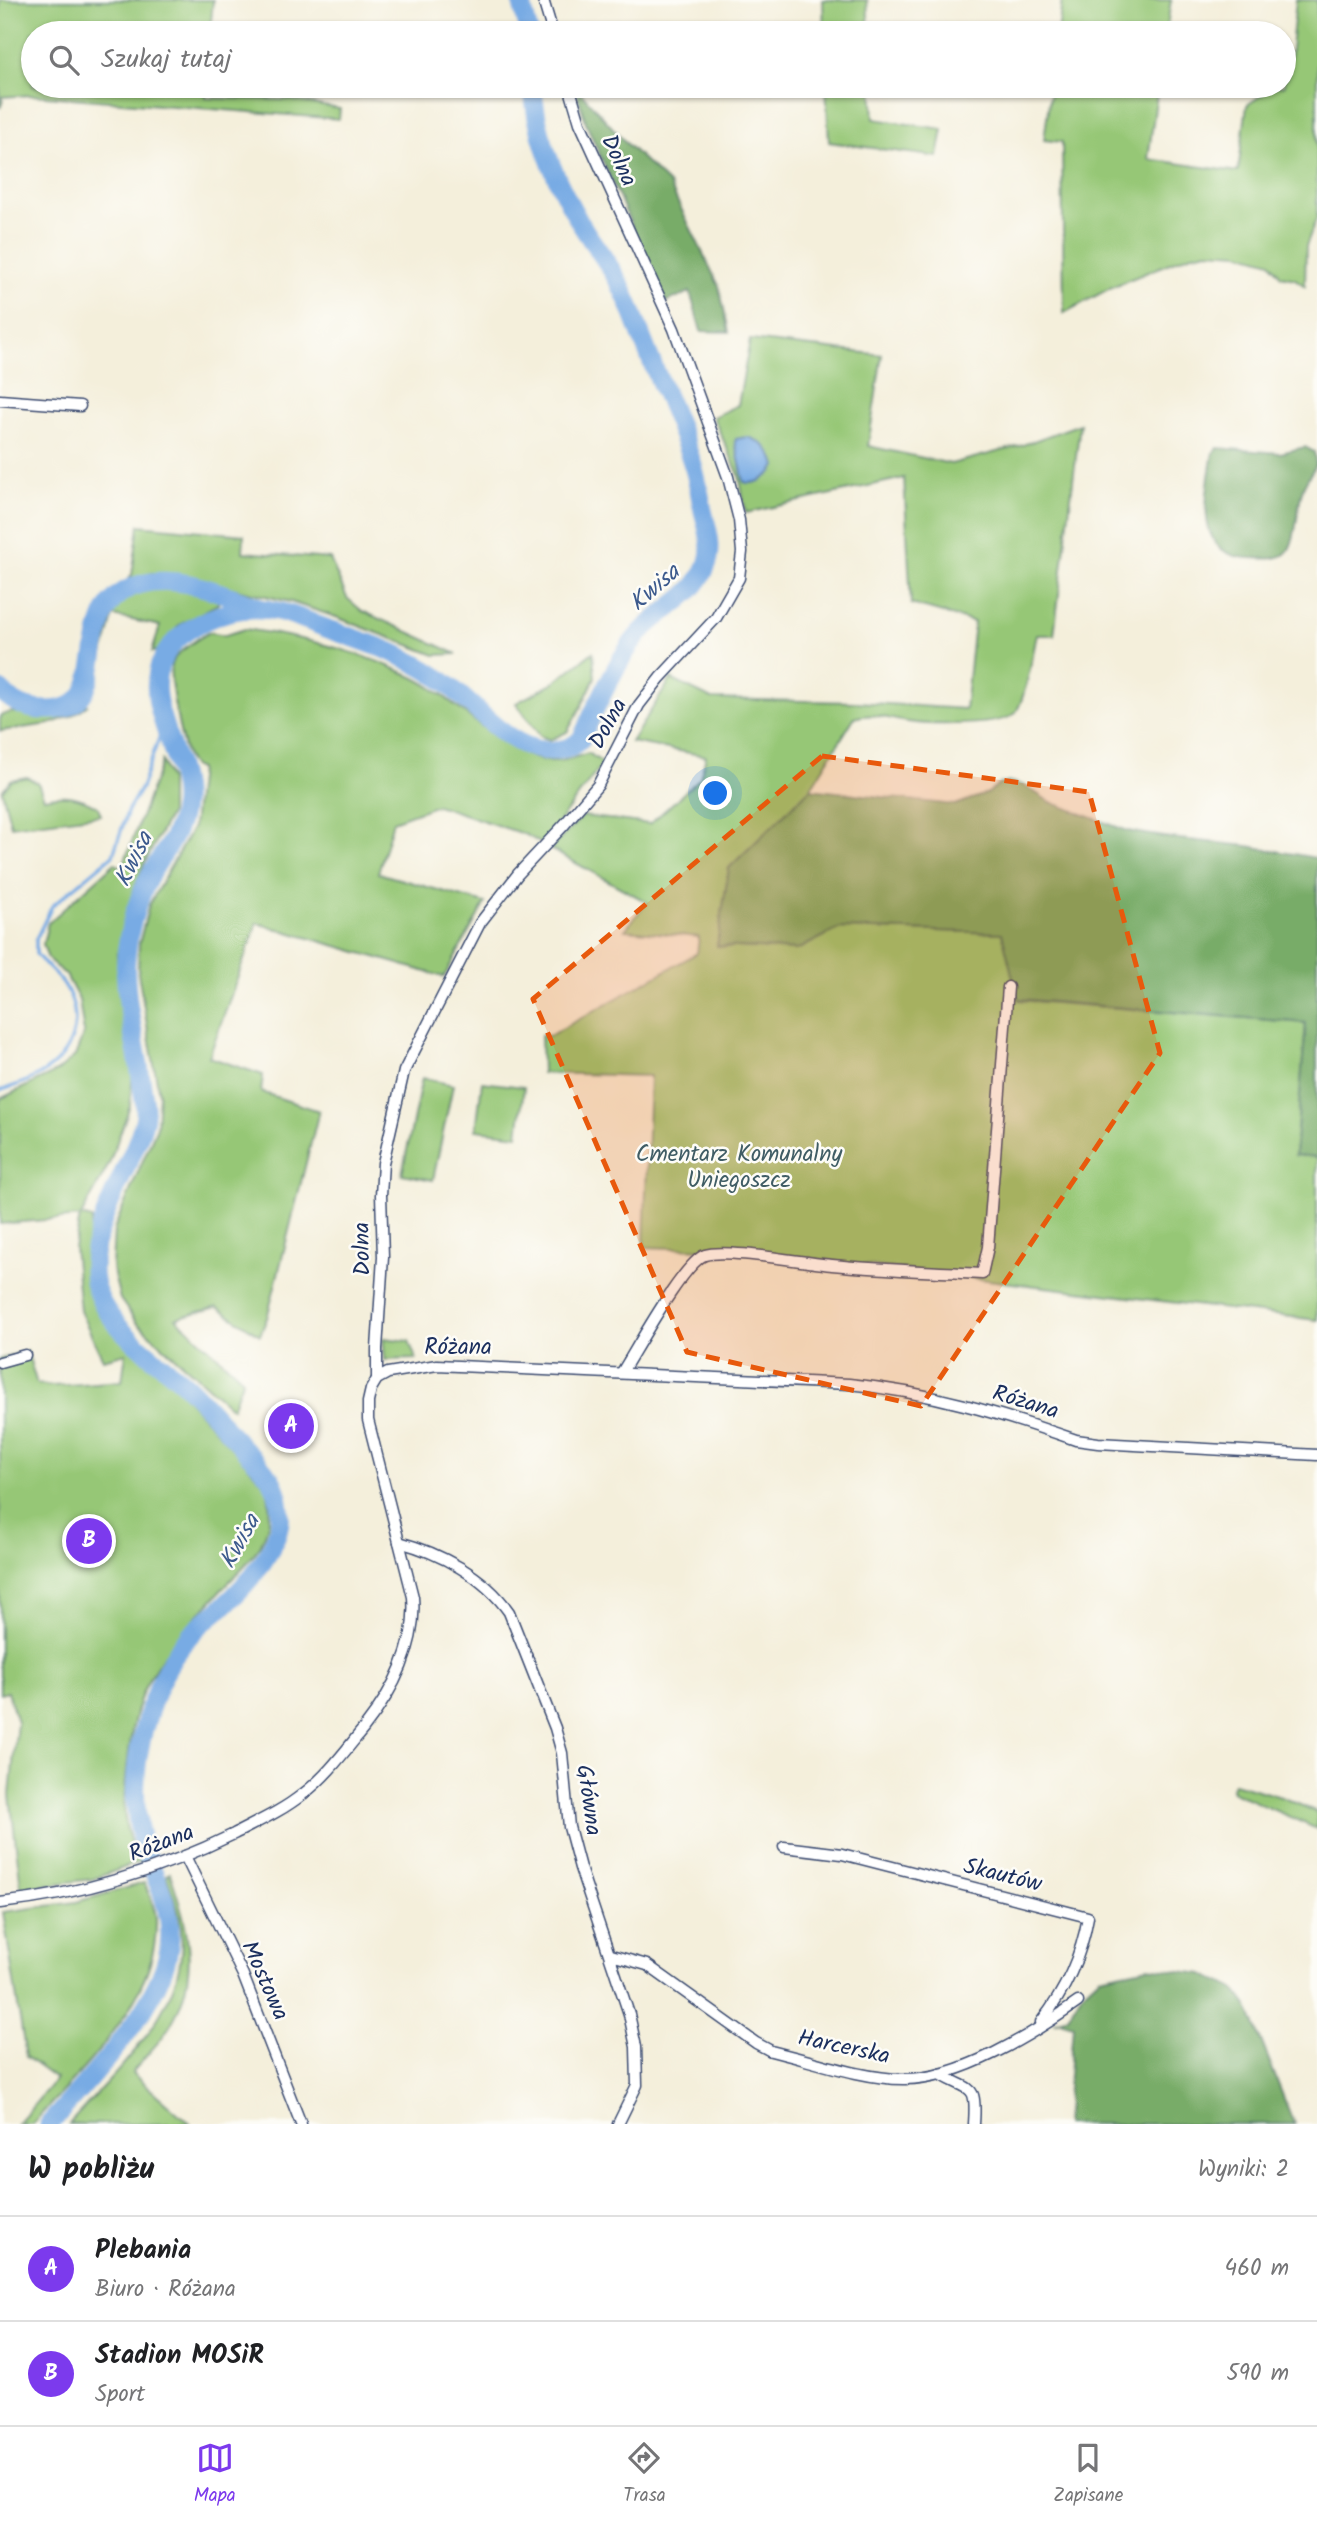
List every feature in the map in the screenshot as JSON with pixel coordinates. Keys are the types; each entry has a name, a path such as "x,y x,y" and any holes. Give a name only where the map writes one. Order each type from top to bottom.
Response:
{"street":[{"path":"543,0 549,21"},
{"name":"Dolna","path":"377,1379 383,1257 383,1163 404,1072 480,923 517,874 598,785 639,705 660,678 716,618 739,578 742,552 739,520 728,477 674,329 580,123 573,98"},
{"path":"0,400 80,406"},
{"path":"622,1372 677,1282 692,1263 704,1255 744,1255 835,1265 982,1274 988,1247 1008,987"},
{"path":"0,1362 24,1355"},
{"name":"Różana","path":"0,1903 64,1894 128,1877 172,1862 266,1818 306,1793 376,1713 397,1677 412,1637 414,1616 413,1597 368,1420 371,1389 377,1379 397,1370 437,1365 808,1381 900,1389 945,1398 1076,1440 1116,1445 1317,1455"},
{"name":"Główna","path":"399,1542 418,1547 463,1570 493,1591 509,1612 555,1728 562,1753 569,1827 629,2014 636,2047 637,2085 618,2124"},
{"name":"Skautów","path":"784,1847 842,1854 1088,1917 1079,1958 1058,1999 1035,2029"},
{"name":"Mostowa","path":"185,1856 243,1975 302,2124"},
{"name":"Harcerska","path":"611,1955 647,1965 771,2051 881,2077 912,2079 940,2074 1012,2043 1078,2002"},
{"path":"940,2074 965,2084 972,2091 975,2100 974,2124"}],"highlighted area":[{"path":"822,756 1089,792 1160,1053 921,1406 687,1352 533,999"}],"green space":[{"path":"0,0 213,0 211,21 21,21 21,96 1,97 3,101 0,108"},
{"path":"823,0 867,0 868,21 824,21"},
{"path":"1062,0 1171,0 1168,21 1059,21"},
{"path":"1296,0 1317,0 1317,217 1306,246 1305,286 1295,279 1281,276 1271,262 1240,253 1207,251 1189,255 1114,286 1064,313 1062,142 1044,140 1049,98 1156,98 1148,159 1238,172 1247,105 1257,98 1296,98 1296,21 1294,21"},
{"path":"70,98 290,100 340,109 339,119"},
{"path":"579,98 586,98 628,145 669,184 719,286 729,332 701,331 690,292 666,302 587,126"},
{"path":"827,98 873,98 874,119 943,129 938,157 829,142"},
{"name":"Cmentarz Komunalny Uniegoszcz","path":"750,340 882,355 868,446 951,464 1020,446 1080,424 1054,635 1037,635 1025,688 1015,713 996,721 964,724 918,723 874,716 854,718 810,789 729,868 717,946 797,950 840,928 1002,933 1019,1000 1306,1023 1295,1155 1317,1157 1317,1320 737,1250 644,1247 650,1076 542,1073 541,1035 549,1036 697,953 699,937 625,930 647,902 550,849 583,816 650,824 700,778 706,756 631,742 671,679 712,699 856,702 965,709 974,622 911,604 904,478 746,513 739,475 713,417 738,405"},
{"path":"1305,447 1314,452 1316,465 1303,488 1292,542 1285,554 1272,558 1248,558 1230,554 1218,545 1210,533 1206,501 1213,453 1218,448 1280,453"},
{"path":"139,525 244,535 243,552 330,559 347,598 362,611 457,654 435,655 291,602 180,576 152,573 126,582 132,575"},
{"path":"168,586 212,594 218,597 218,604 179,625 163,650 152,652 160,626 113,616 101,662 104,628 120,601 140,589"},
{"path":"245,629 289,636 375,660 431,687 492,735 524,754 553,761 588,753 603,763 542,844 526,835 437,805 393,821 378,873 485,903 444,977 257,923 209,1057 263,1075 261,1092 319,1111 267,1318 260,1335 217,1307 176,1318 243,1379 232,1408 137,1323 120,1299 112,1267 114,1229 157,1127 159,1094 138,973 139,944 149,905 193,827 199,769 190,763 183,745 171,681 172,662 184,649 210,632 225,635"},
{"path":"593,652 595,678 567,732 550,740 540,736 516,703 552,684"},
{"path":"88,705 73,715 50,724 0,731 0,716 6,714 51,714"},
{"path":"162,761 170,780 170,814 144,864 132,895 117,955 122,1008 134,1058 130,1106 109,1164 81,1216 92,1219 88,1280 97,1310 176,1386 267,1487 269,1519 264,1537 256,1551 175,1641 143,1691 131,1736 124,1806 129,1838 140,1862 93,1879 21,1888 10,1795 17,1722 8,1692 0,1694 0,1359 27,1351 37,1384 53,1386 122,1381 126,1353 103,1359 80,1311 74,1248 80,1217 0,1224 0,1099 58,1071 75,1056 84,1033 79,1000 66,975 48,959 43,944 48,923 115,863 122,868"},
{"path":"27,777 38,783 44,798 66,796 85,800 98,807 101,815 11,826 2,791 11,780"},
{"path":"1011,782 1025,786 1050,802 1128,831 1248,846 1317,858 1317,1157 1295,1155 1306,1023 1018,999 1002,933 840,928 797,950 717,946 729,868 810,789 955,805 988,793 999,784"},
{"path":"422,1078 453,1085 433,1180 402,1174"},
{"path":"482,1082 524,1087 518,1135 476,1130"},
{"path":"383,1338 409,1341 416,1359 385,1360"},
{"path":"1234,1783 1281,1797 1317,1812 1317,1829 1231,1791"},
{"path":"170,1873 187,1936 188,1975 176,2015 164,2035 132,2073 190,2124 69,2124 131,2056 166,2004 177,1976 182,1947 179,1916 166,1875"},
{"path":"144,1883 156,1918 154,1948 145,1977 132,2004 94,2056 32,2124 18,2124 56,2079 26,2057 3,1912 76,1902"},
{"path":"1148,1967 1203,1974 1235,1989 1248,2007 1294,2124 1065,2124 1073,2025 1060,2021 1054,2023 1068,2016 1082,1993 1099,1977"}],"water":[{"path":"747,437 766,447 776,466 767,477 753,483 744,482 735,442 736,439"}],"waterway":[{"name":"Kwisa","path":"521,0 526,21"},
{"name":"Kwisa","path":"49,2124 102,2064 138,2017 153,1993 169,1947 169,1917 141,1837 135,1789 138,1757 154,1699 166,1669 184,1642 229,1601 259,1567 273,1545 280,1521 280,1509 273,1482 194,1393 113,1320 97,1292 93,1275 98,1236 137,1142 145,1115 127,989 126,958 129,936 141,895 173,837 182,811 180,773 157,695 157,676 163,658 181,636 206,620 248,609 279,612 372,644 411,661 448,684 514,740 541,750 563,749 581,739 613,674 636,638 693,588 708,560 708,532 684,438 622,289 579,221 554,173 542,139 534,98"},
{"path":"0,690 16,702 33,709 47,710 70,706 83,694 90,676 98,634 105,614 117,596 138,585 168,581 183,583 214,590 257,606"},
{"path":"0,1091 45,1071 57,1062 72,1038 75,1025 70,997 62,982 36,954 36,939 52,906 113,855 128,810 141,788 164,724"}],"place":[{"name":"Plebania","path":"291,1426"},
{"name":"Stadion MOSiR","path":"89,1541"}]}
